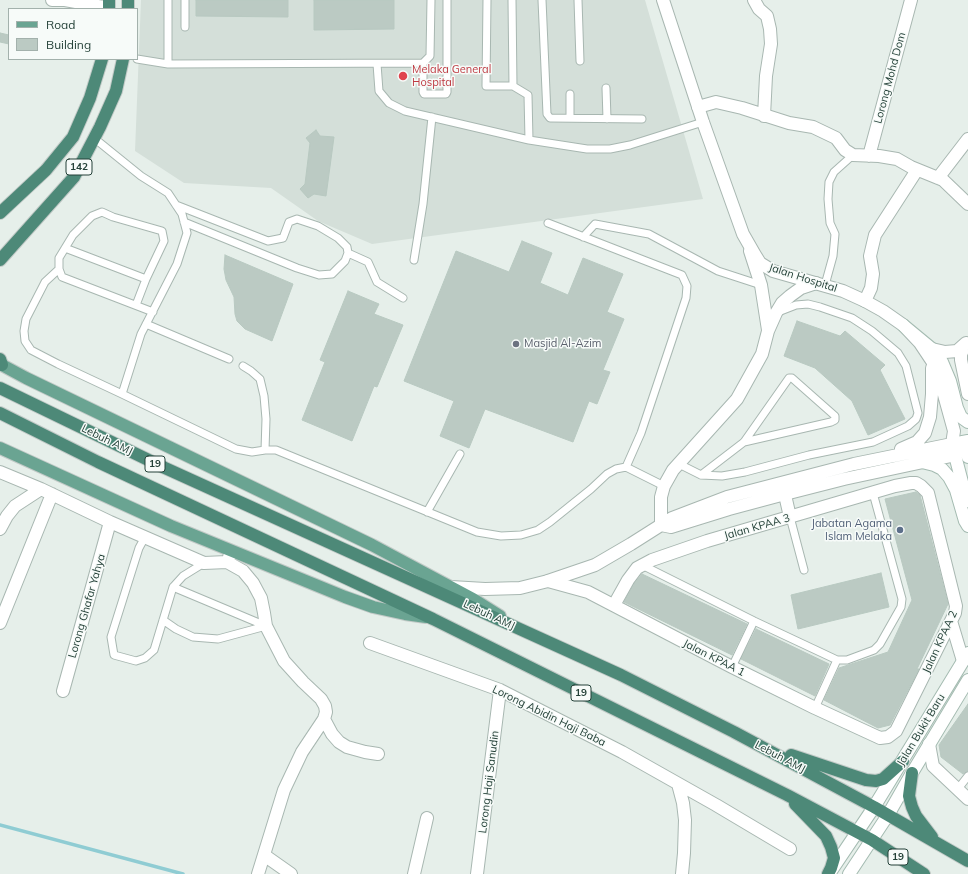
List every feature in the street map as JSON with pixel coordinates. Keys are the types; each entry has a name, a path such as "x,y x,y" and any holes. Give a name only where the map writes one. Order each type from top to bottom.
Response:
{"highway":[{"name":"142","path":"0,213 46,170 73,137 90,98 102,60"},
{"name":"142","path":"1,262 74,177 116,91 123,60"},
{"name":"Lebuh AMJ","path":"0,388 165,468 621,675 734,732 874,807 968,861"},
{"name":"19","path":"0,413 98,462 433,619 787,795 872,840 924,874"},
{"path":"734,732 789,755 866,780 876,781 883,779 903,761"},
{"path":"912,773 909,796 912,806 916,816 935,842"},
{"path":"787,795 826,836 834,858 829,874"}],"main road":[{"path":"1,365 372,545 473,599 524,631"},
{"path":"0,448 151,517 230,556 373,607 433,619"}],"street":[{"path":"52,0 65,0 109,6"},
{"name":"Jalan Hospital","path":"663,0 703,122 743,234 755,256 766,267 782,274 843,291 883,311 903,325 932,355"},
{"path":"754,0 759,9 767,16 770,29 764,116"},
{"name":"Lorong Mohd Dom","path":"869,156 911,0"},
{"path":"698,107 716,102 742,108 789,123 813,127 836,138 846,150 853,155 879,156 897,159 917,170 943,180 968,204"},
{"path":"938,178 968,140"},
{"path":"865,301 871,288 873,274 870,256 875,235 917,170"},
{"path":"743,234 761,285 768,332"},
{"path":"661,525 661,498 664,486 679,464 737,399 762,354 768,332 782,303 801,288 820,284"},
{"path":"932,355 957,351 967,342"},
{"path":"967,342 961,354 961,360 968,394"},
{"path":"932,355 942,362 950,381"},
{"path":"932,355 954,431 963,449 968,503"},
{"path":"451,587 485,589 513,588 548,581 595,564 661,525 671,528 908,446 916,442 925,432 930,417 932,394 932,355"},
{"path":"963,371 959,367 954,366 948,371 956,408 961,418 968,422"},
{"path":"854,464 963,449"},
{"path":"783,488 844,479 922,462 963,449"},
{"path":"922,462 942,469 949,477 956,490 965,521 968,526"},
{"path":"0,472 204,563 230,556 253,583 260,598 266,626 284,661 321,699 325,706 326,712 324,719 302,752 284,790 258,874"},
{"name":"Jalan KPAA 3","path":"614,605 628,580 637,568 652,560 707,541 873,492 911,483 916,483 921,486"},
{"name":"Jalan KPAA 2","path":"880,738 888,737 896,732 955,613 956,606 952,586 928,493 921,486"},
{"path":"783,488 790,517"},
{"path":"0,529 7,516 15,506 41,489"},
{"path":"0,623 52,494"},
{"name":"Lorong Ghafar Yahya","path":"63,691 110,522"},
{"name":"Jalan KPAA 1","path":"548,581 588,592 732,667 880,738"},
{"path":"951,621 966,657"},
{"name":"Lorong Abidin Haji Baba","path":"370,643 500,690 622,752 790,849"},
{"name":"Jalan Bukit Baru","path":"829,874 874,807 966,657"},
{"name":"Jalan Bukit Baru","path":"849,874 888,815 968,680"},
{"name":"Lorong Haji Sanudin","path":"477,874 500,690"},
{"path":"324,719 332,734 339,742 347,747 378,754"},
{"path":"929,744 934,766 957,790 968,799"},
{"path":"678,784 684,803 685,820 682,874"},
{"path":"414,874 427,818"},
{"path":"264,855 291,874"}],"lane":[{"path":"168,0 168,64"},
{"path":"185,0 185,27"},
{"path":"138,59 168,64 422,63 430,56 431,0"},
{"path":"422,63 424,94 446,94 447,0"},
{"path":"487,0 486,86 513,86 528,95 529,140"},
{"path":"512,0 513,86"},
{"path":"542,0 547,114 550,118 642,119"},
{"path":"578,0 580,61"},
{"path":"377,64 380,91 388,103 405,110 529,140 587,149 630,146 703,122"},
{"path":"606,88 607,119"},
{"path":"570,94 570,118"},
{"path":"414,260 423,204 432,117"},
{"path":"94,138 141,176 168,193 182,214 187,233 177,264 141,334 122,394"},
{"path":"820,284 833,256 835,234 830,223 828,199 829,182 834,172 853,155"},
{"path":"176,205 268,241 283,238 289,222 297,219 318,226 338,238 347,247 348,253 346,261 332,274 319,275 297,268 184,222"},
{"path":"136,305 146,279 164,241 162,231 113,218 102,212 92,216 73,235 59,258 59,269 62,277 153,312"},
{"path":"548,223 682,275 687,286 686,298 643,425 626,467"},
{"path":"583,237 595,224 649,234 718,271 761,285"},
{"path":"65,248 146,279"},
{"path":"348,253 368,262 377,282 403,298"},
{"path":"59,269 45,282 26,319 24,331 25,341 31,350 236,449 252,452 276,450 478,532 500,536 521,535 538,530 591,490 607,474 616,469 626,467 664,486"},
{"path":"679,464 701,475 722,476 745,472 809,454 872,442 908,426 916,419 918,413 906,366 898,353 872,331 852,318 808,304 796,305 776,313"},
{"path":"146,324 229,359"},
{"path":"243,366 260,379 264,396 265,450"},
{"path":"701,475 744,442 789,378 792,378 835,416 835,420 831,422 744,442"},
{"path":"427,512 460,454"},
{"path":"642,565 754,621 837,660 847,660 874,650 880,644 901,607 902,598 873,492"},
{"path":"790,517 804,570"},
{"path":"145,537 139,548 111,637 114,655 136,661 145,658 154,650 173,587 183,576 204,563"},
{"path":"173,587 266,626"},
{"path":"163,620 176,629 193,637 218,639 266,626"},
{"path":"732,667 754,621"},
{"path":"815,708 837,660"},
{"path":"957,790 968,776"}],"shaded area":[{"name":"Melaka General Hospital","path":"141,0 645,0 703,199 372,244 318,221 271,188 184,183 135,151"}],"building":[{"path":"196,0 288,0 288,17 196,16"},
{"path":"314,0 394,0 394,29 314,30"},
{"path":"0,33 8,35 8,44 0,42"},
{"path":"316,130 320,136 334,137 326,196 314,194 308,198 300,189 305,184 310,143 306,138"},
{"name":"Masjid Al-Azim","path":"522,241 552,253 540,283 568,295 583,258 623,274 607,312 624,319 603,370 610,372 597,404 589,401 573,442 485,409 469,448 440,436 454,401 404,381 456,251 509,272"},
{"path":"225,255 293,284 272,341 245,329 237,321 234,297 226,280 224,269"},
{"path":"348,291 379,304 374,314 403,325 377,387 374,386 352,441 302,420 325,362 320,360"},
{"path":"797,321 840,336 845,331 885,365 880,370 905,419 868,435 852,401 815,368 784,356"},
{"path":"916,492 920,495 948,604 917,669 919,669 890,725 878,728 824,700 839,668 888,652 912,600 885,499"},
{"path":"881,573 889,607 798,629 791,595"},
{"path":"642,574 747,624 732,655 624,602 634,584"},
{"path":"756,629 829,664 815,696 741,659"},
{"path":"968,704 968,771 963,774 941,757 939,745"}],"waterway":[{"path":"0,825 183,874"}],"place":[{"name":"Melaka General Hospital","path":"403,76"},
{"name":"Masjid Al-Azim","path":"516,344"},
{"name":"Jabatan Agama Islam Melaka","path":"900,530"}]}
